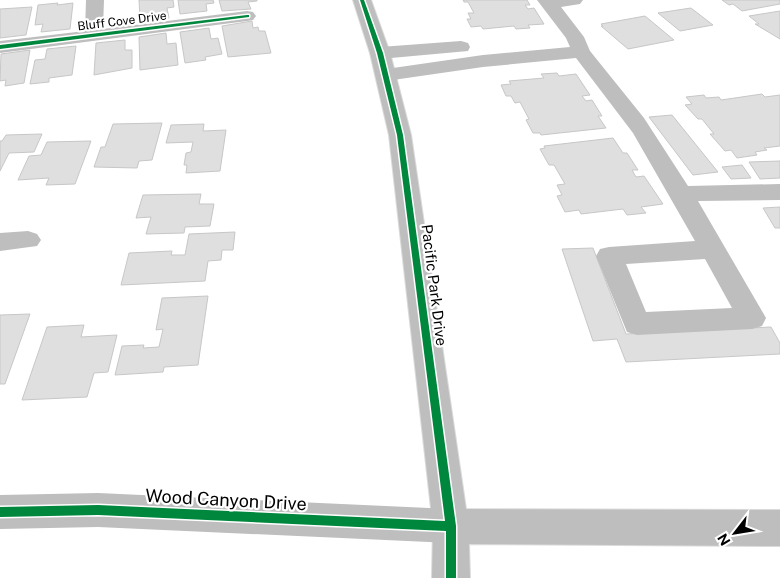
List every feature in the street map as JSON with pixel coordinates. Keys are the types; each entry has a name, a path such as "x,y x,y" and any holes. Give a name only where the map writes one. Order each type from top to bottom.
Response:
{"main road":[{"name":"Bluff Cove Drive","path":"94,36 95,0"},
{"name":"Pacific Park Drive","path":"362,0 383,64 400,135 451,526 451,578"},
{"path":"548,2 574,0"},
{"path":"548,2 643,132 680,194 712,249 752,318 637,324 609,256 712,249"},
{"name":"Bluff Cove Drive","path":"0,48 247,16"},
{"path":"383,64 483,61 578,44"},
{"path":"680,194 780,192"},
{"path":"0,242 28,240"},
{"name":"Wood Canyon Drive","path":"0,512 98,510 451,526 780,528"}],"building":[{"path":"139,0 173,0 174,7 167,8 169,18 148,21 147,17 140,18"},
{"path":"178,0 213,0 214,3 206,4 207,11 180,14"},
{"path":"219,0 257,1 248,2 251,9 222,11"},
{"path":"463,0 527,0 530,5 525,5 528,9 534,8 544,24 528,25 530,28 516,29 514,26 483,29 481,26 471,27 467,19 471,19 468,13 474,13 468,2"},
{"path":"722,0 780,0 780,4 742,11 733,4 729,5"},
{"path":"58,3 57,5 73,3 70,29 41,32 43,24 35,25 38,5"},
{"path":"32,7 26,35 0,38 0,9"},
{"path":"691,8 713,25 680,31 658,13"},
{"path":"780,11 780,39 755,24 759,24 749,16"},
{"path":"645,16 674,40 628,49 601,26 603,26 601,24"},
{"path":"252,21 253,28 258,27 259,31 265,31 271,53 228,57 222,26"},
{"path":"209,28 211,39 218,38 222,54 205,57 206,60 185,63 180,32"},
{"path":"166,33 167,44 176,43 178,65 140,70 139,37"},
{"path":"125,40 125,50 132,50 132,68 94,75 96,43"},
{"path":"76,46 72,75 49,78 49,82 30,84 35,60 45,59 47,49"},
{"path":"30,50 24,83 5,86 6,80 0,81 1,54"},
{"path":"557,73 559,76 576,74 590,95 582,96 586,101 592,100 602,116 598,116 606,128 541,135 540,133 533,133 526,120 529,119 520,102 515,103 511,96 506,96 501,85 511,84 509,81 544,78 541,74"},
{"path":"762,94 765,97 780,95 780,146 764,148 767,150 755,152 757,155 737,158 731,150 725,151 710,134 714,134 702,119 698,119 685,105 692,104 686,97 704,95 706,98 719,97 721,100"},
{"path":"672,115 718,172 693,175 649,117"},
{"path":"162,123 152,160 139,161 137,168 94,167 101,147 105,147 113,124"},
{"path":"204,124 203,131 226,130 220,171 186,173 187,165 184,165 186,153 191,152 193,142 166,143 171,125"},
{"path":"42,134 34,152 9,153 0,171 0,141 6,135"},
{"path":"613,138 623,153 627,153 638,170 632,170 636,177 644,176 663,204 641,207 646,213 627,215 623,209 581,214 579,210 565,212 557,196 562,195 557,185 565,184 554,165 549,165 540,149 545,148 544,146"},
{"path":"91,141 75,184 46,185 49,178 18,180 29,156 41,155 47,142"},
{"path":"780,161 780,178 760,179 749,162"},
{"path":"742,165 751,178 731,179 722,167"},
{"path":"201,194 199,204 214,204 210,226 185,227 184,233 146,234 151,217 136,218 143,195"},
{"path":"780,207 780,228 775,228 763,208"},
{"path":"235,232 233,250 222,250 221,260 208,261 205,281 121,285 129,253 172,251 171,255 185,255 189,234"},
{"path":"593,248 626,334 771,327 780,343 780,354 626,362 617,339 593,341 562,249"},
{"path":"208,296 198,365 164,367 163,372 115,375 122,346 144,345 143,348 159,347 163,329 156,330 162,298"},
{"path":"30,314 5,384 0,384 0,315"},
{"path":"84,325 81,337 117,335 108,372 94,373 87,397 22,400 47,327"}],"cycle path":[{"path":"362,0 380,53 400,135 451,526 451,578"},
{"path":"0,47 247,16"},
{"path":"0,512 98,510 451,526"}]}
